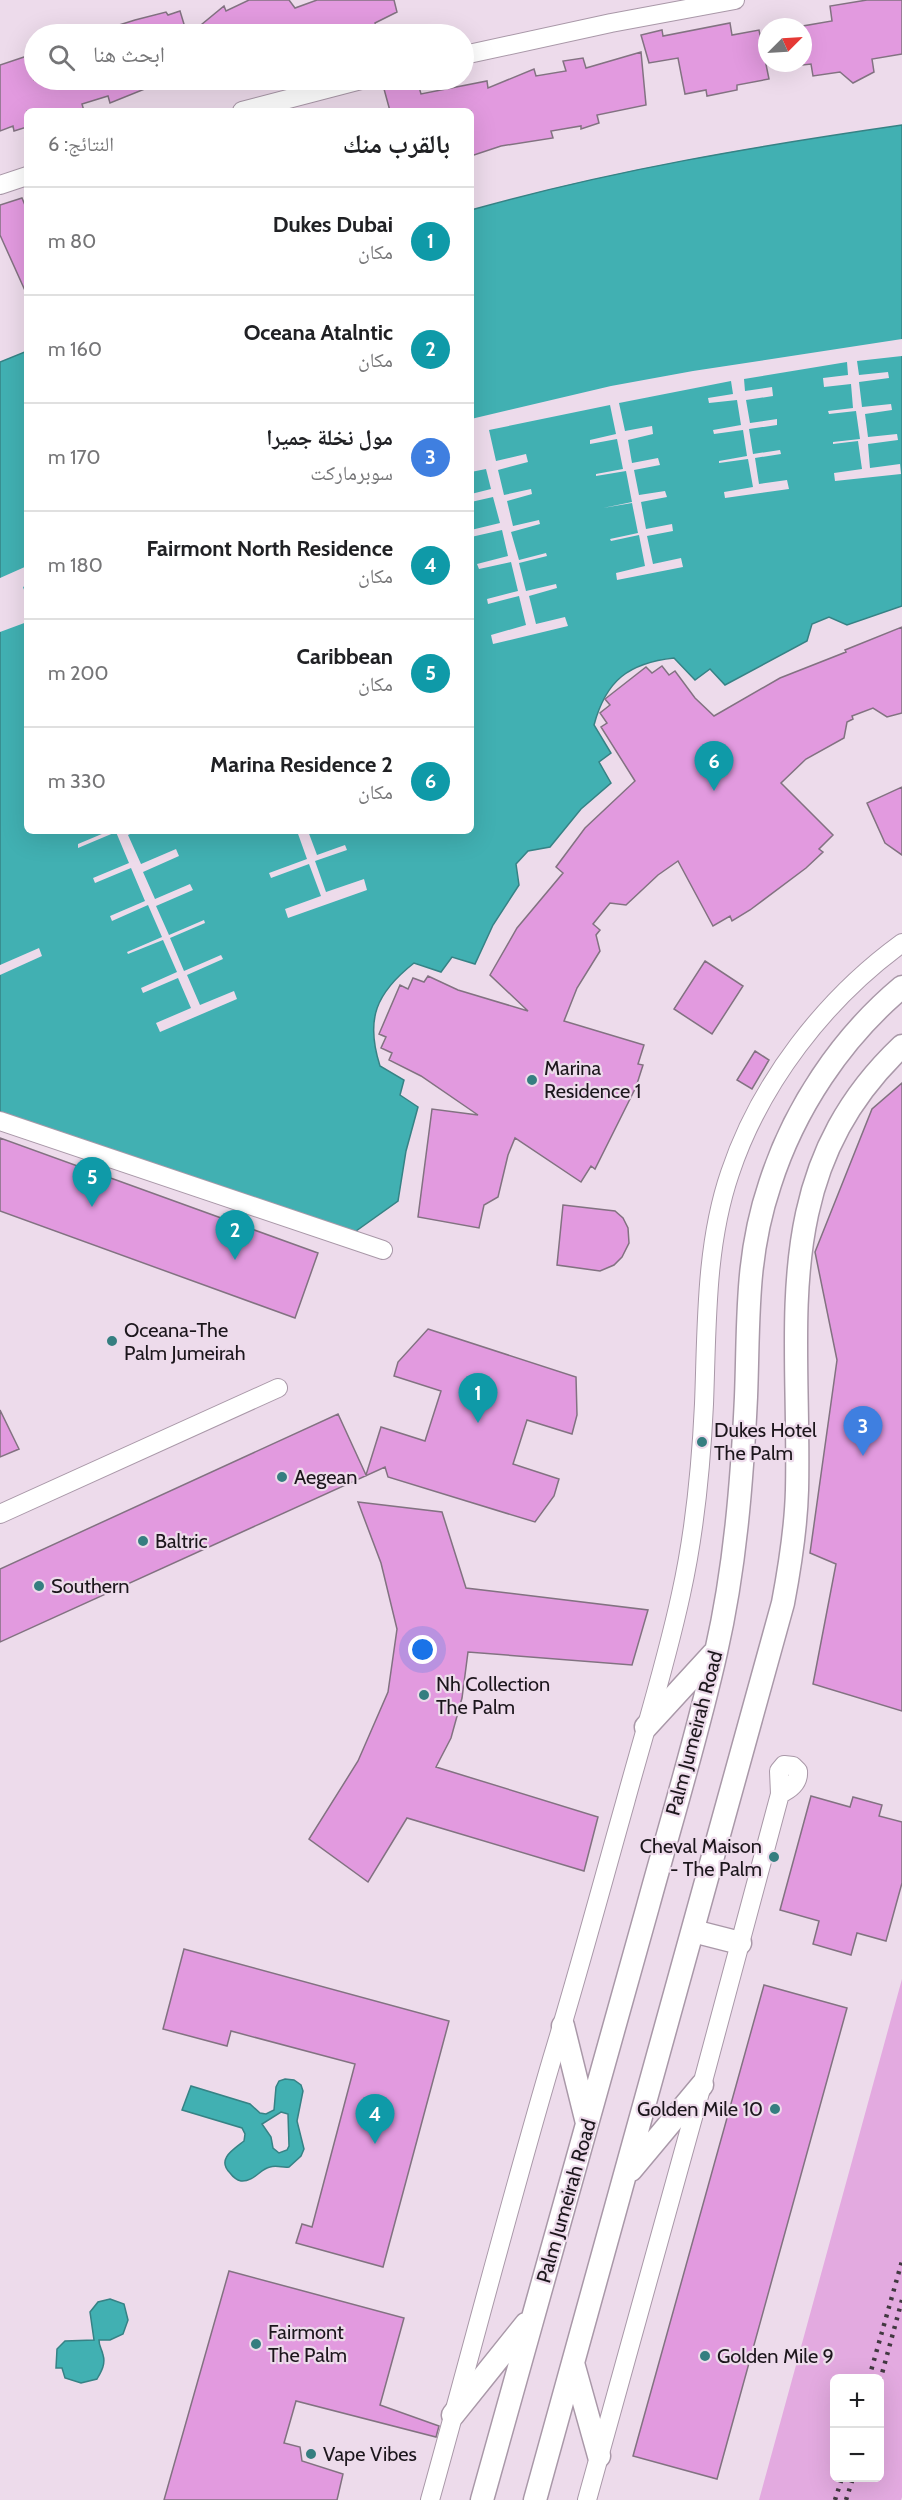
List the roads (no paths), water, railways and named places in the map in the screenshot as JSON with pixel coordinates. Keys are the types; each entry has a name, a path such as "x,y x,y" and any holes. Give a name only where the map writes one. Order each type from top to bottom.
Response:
{"main road":[{"name":"Palm Jumeirah Road","path":"482,2500 588,2124 717,1651 738,1503 746,1397 749,1274 762,1211 783,1149 813,1091 851,1039 902,987"},
{"path":"535,2500 775,1640 790,1567 797,1492 795,1298 804,1226 825,1157 841,1123 861,1091 902,1046"},
{"path":"646,1727 717,1651"},
{"path":"693,1931 740,1943"},
{"path":"563,2026 588,2124"},
{"path":"626,2175 702,2085"},
{"path":"453,2415 533,2316"},
{"path":"573,2362 599,2456"}],"street":[{"path":"474,53 611,23 735,0"},
{"path":"254,108 323,90"},
{"path":"0,185 24,177"},
{"path":"430,2500 481,2308 563,2026 672,1635 693,1525 702,1443 713,1248 729,1174 754,1117 786,1063 804,1038 845,992 902,943"},
{"path":"0,1121 382,1250"},
{"path":"0,1514 278,1388"},
{"path":"587,2500 780,1794"}],"water":[{"path":"902,125 902,606 847,625 829,617 812,624 807,641 725,685 710,669 695,680 674,658 644,664 613,685 605,696 594,725 611,753 599,762 611,783 581,809 550,847 528,851 516,864 519,885 493,925 475,964 452,957 441,972 414,963 391,985 377,1008 374,1034 380,1066 404,1080 400,1095 418,1107 406,1151 398,1201 342,1241 0,1121 0,362 24,352 24,834 474,834 474,209 632,171"},
{"path":"294,2080 301,2085 303,2091 297,2121 304,2149 301,2156 289,2167 270,2167 250,2180 240,2181 226,2168 225,2163 231,2151 244,2141 245,2134 242,2128 182,2110 191,2086 250,2104 260,2113 266,2114 274,2110 276,2087 279,2081","holes":["281,2112 288,2114 289,2146 287,2150 279,2153 273,2148 271,2137 262,2124"]},
{"path":"110,2299 124,2304 128,2320 123,2334 110,2340 99,2340 104,2362 97,2379 81,2383 65,2378 62,2368 56,2368 57,2349 65,2341 94,2340 90,2312 98,2302"}],"railway":[{"path":"870,2374 902,2261"},
{"path":"882,2374 902,2300"},
{"path":"835,2500 841,2482"},
{"path":"846,2500 852,2482"}],"place":[{"name":"Marina Residence 2","path":"714,791"},
{"name":"Marina Residence 1","path":"532,1080"},
{"name":"Caribbean","path":"92,1207"},
{"name":"Oceana Atalntic","path":"235,1260"},
{"name":"Oceana-The Palm Jumeirah","path":"112,1341"},
{"name":"Dukes Dubai","path":"478,1423"},
{"name":"Dukes Hotel The Palm","path":"702,1442"},
{"name":"مول نخلة جميرا","path":"863,1456"},
{"name":"Aegean","path":"282,1477"},
{"name":"Baltric","path":"143,1541"},
{"name":"Southern","path":"39,1586"},
{"name":"Nh Collection The Palm","path":"424,1695"},
{"name":"Cheval Maison - The Palm","path":"774,1857"},
{"name":"Golden Mile 10","path":"775,2109"},
{"name":"Fairmont North Residence","path":"375,2144"},
{"name":"Fairmont The Palm","path":"256,2344"},
{"name":"Golden Mile 9","path":"705,2356"},
{"name":"Vape Vibes","path":"311,2454"}]}
